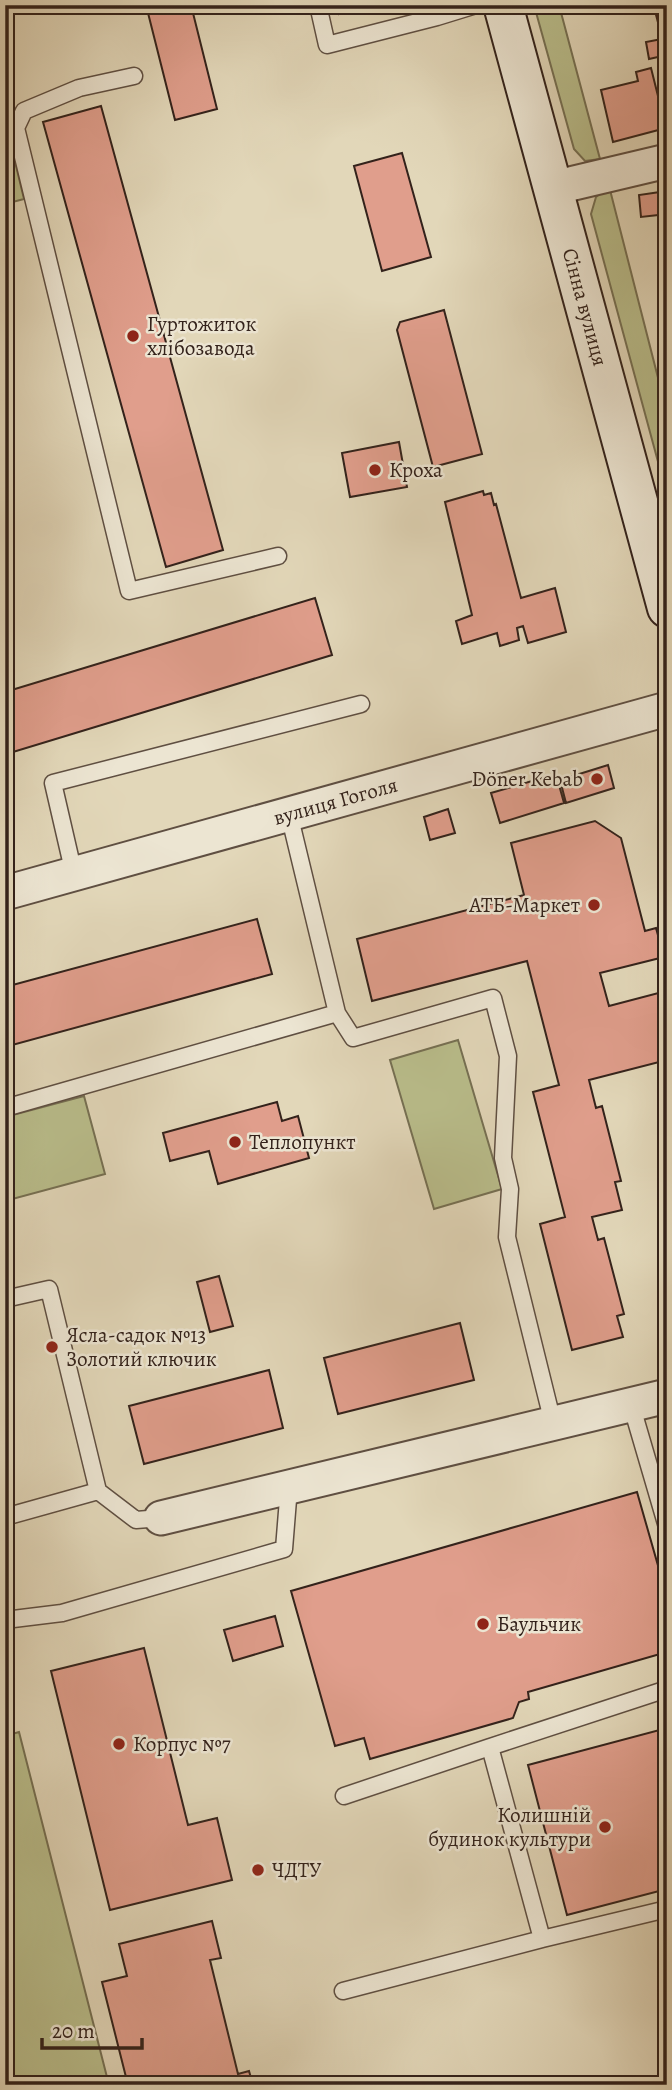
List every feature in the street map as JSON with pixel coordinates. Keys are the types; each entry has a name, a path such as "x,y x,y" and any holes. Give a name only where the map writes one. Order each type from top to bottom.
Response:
{"main road":[{"name":"Сінна вулиця","path":"503,5 667,608"}],"street":[{"path":"553,188 667,161"},
{"name":"вулиця Гоголя","path":"5,893 667,709"},
{"path":"161,1518 667,1396"}],"lane":[{"path":"318,5 327,45 437,18 476,5"},
{"path":"134,76 79,88 24,111 16,128 129,592 278,556"},
{"path":"74,874 53,783 361,704"},
{"path":"289,814 337,1013 353,1038 493,998 508,1056 503,1158 510,1189 507,1237 553,1423"},
{"path":"5,1108 337,1013"},
{"path":"5,1299 49,1289 98,1491 136,1520 161,1518"},
{"path":"631,1404 667,1527"},
{"path":"5,1620 62,1613 284,1549 289,1487"},
{"path":"5,1517 98,1491"},
{"path":"345,1796 667,1689"},
{"path":"490,1747 542,1939"},
{"path":"343,1991 667,1909"}],"green space":[{"path":"534,5 559,5 600,159 585,161 574,149"},
{"path":"5,120 24,199 5,204"},
{"path":"609,186 667,413 667,495 591,214 596,197"},
{"path":"458,1040 502,1189 434,1209 390,1060"},
{"path":"84,1096 105,1174 5,1201 5,1117"},
{"path":"19,1732 109,2085 5,2085 5,1736"}],"building":[{"path":"146,5 191,5 217,109 175,120"},
{"path":"337,5 378,5 339,14"},
{"path":"667,5 667,32 661,34 654,7"},
{"path":"667,38 667,55 649,59 646,42"},
{"path":"651,68 666,128 613,142 601,90 638,81 636,72"},
{"name":"Гуртожиток хлібозавода","path":"101,106 223,550 166,567 43,122"},
{"path":"402,153 431,257 382,271 354,166"},
{"path":"667,191 667,214 641,217 639,195"},
{"path":"444,310 482,454 433,467 397,330 400,322"},
{"name":"Кроха","path":"399,442 407,487 350,497 342,453"},
{"path":"483,491 484,495 491,493 494,505 496,504 521,598 555,588 566,632 528,643 523,626 517,628 519,640 500,646 497,633 462,644 456,621 472,615 445,502"},
{"path":"315,598 332,655 13,752 5,725 5,692"},
{"path":"608,765 614,788 566,803 560,780"},
{"path":"556,774 564,803 500,823 491,793"},
{"path":"448,809 455,833 430,840 424,817"},
{"path":"595,821 621,838 645,931 656,928 664,957 600,973 609,1006 666,991 667,1060 589,1080 596,1108 602,1106 621,1181 615,1182 622,1210 592,1217 598,1240 604,1238 624,1314 617,1316 623,1337 572,1350 540,1224 565,1217 533,1092 559,1085 527,961 372,1001 357,939 524,895 511,843"},
{"path":"257,919 272,974 5,1047 5,987"},
{"name":"Теплопункт","path":"277,1102 282,1121 298,1116 309,1158 218,1184 209,1151 170,1161 163,1133"},
{"path":"219,1276 233,1326 210,1332 197,1282"},
{"path":"460,1323 474,1380 338,1414 324,1358"},
{"path":"269,1370 283,1428 144,1464 129,1406"},
{"name":"Баульчик","path":"637,1492 667,1597 667,1652 528,1692 529,1699 519,1702 513,1718 370,1759 364,1738 335,1746 291,1591"},
{"path":"275,1616 283,1646 233,1661 224,1630"},
{"name":"Корпус №7","path":"144,1648 188,1825 217,1818 232,1880 110,1910 51,1671"},
{"name":"Колишній будинок культури","path":"667,1728 667,1889 567,1915 528,1765"},
{"path":"212,1921 221,1958 210,1960 238,2074 249,2071 253,2085 128,2085 102,1982 127,1976 119,1944"}],"place":[{"name":"Гуртожиток хлібозавода","path":"133,336"},
{"name":"Кроха","path":"375,470"},
{"name":"Döner Kebab","path":"597,779"},
{"name":"АТБ-Маркет","path":"594,905"},
{"name":"Теплопункт","path":"235,1142"},
{"name":"Ясла-садок №13 Золотий ключик","path":"52,1347"},
{"name":"Баульчик","path":"483,1624"},
{"name":"Корпус №7","path":"119,1744"},
{"name":"Колишній будинок культури","path":"605,1827"},
{"name":"ЧДТУ","path":"258,1870"}]}
